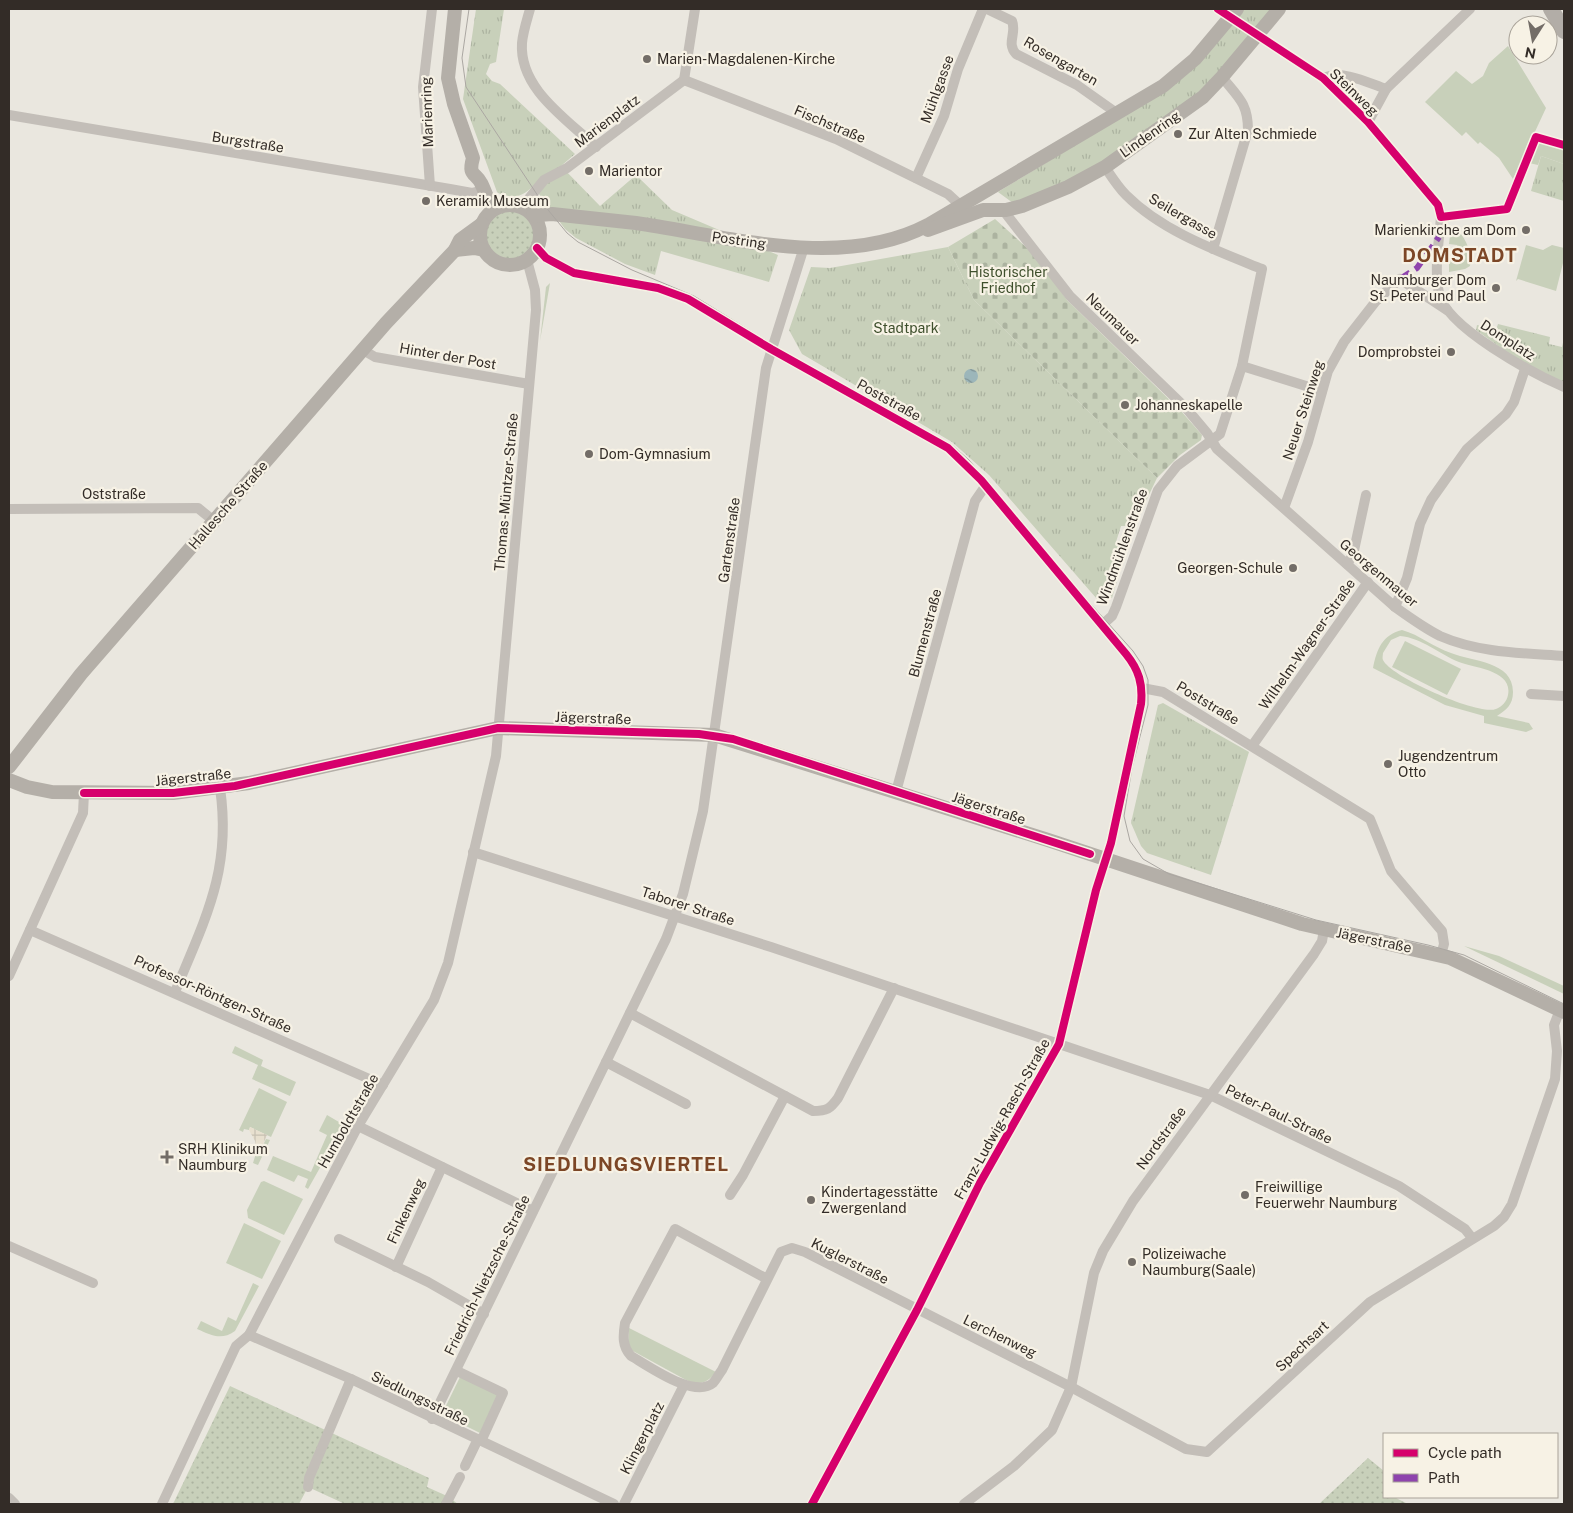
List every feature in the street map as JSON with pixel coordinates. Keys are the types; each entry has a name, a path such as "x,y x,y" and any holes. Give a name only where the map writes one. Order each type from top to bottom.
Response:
{"main road":[{"name":"Marienring","path":"455,9 448,78 454,104 473,158 470,166 474,178 482,186 493,210"},
{"name":"Lindenring","path":"961,211 995,210 1022,206 1068,187 1104,167 1203,97 1222,78 1279,9"},
{"path":"1551,9 1564,31"},
{"name":"Lindenring","path":"912,232 934,228 961,211 981,193 1118,114 1181,73 1196,59 1227,12"},
{"path":"981,193 981,203 995,210"},
{"path":"540,233 528,211 506,204 493,210 482,224 480,239 484,250 492,259 503,264 517,264 527,260 537,248 540,233 546,226 565,217"},
{"name":"Postring","path":"528,211 565,217 612,220 804,247 853,246 895,238 912,232"},
{"name":"Hallesche Straße","path":"9,767 81,674 386,323 455,250 460,240 482,224"},
{"path":"455,250 474,248 484,250"},
{"name":"Jägerstraße","path":"9,780 45,790 84,793 164,793 220,788 498,728 714,735 1324,930 1441,955 1484,972 1562,1011"}],"street":[{"name":"Marienring","path":"430,186 423,88 432,9"},
{"path":"530,9 522,44 529,77 536,90 596,147"},
{"path":"684,80 695,9"},
{"name":"Rosengarten","path":"985,9 1012,21 1014,26 1010,41 1011,49 1016,54 1077,85 1118,114"},
{"name":"Mühlgasse","path":"916,178 944,116 958,69 985,9"},
{"path":"1386,89 1470,9"},
{"name":"Steinweg","path":"1227,12 1257,35 1324,78 1368,122 1438,206 1441,217"},
{"name":"Steinweg","path":"1324,78 1333,74 1343,74 1386,89 1368,122"},
{"path":"1213,249 1248,130 1248,112 1222,78"},
{"name":"Marienplatz","path":"528,211 542,182 567,168 684,80"},
{"name":"Fischstraße","path":"684,80 836,139 948,194 961,211"},
{"name":"Burgstraße","path":"9,115 430,186 472,192 482,186"},
{"name":"Seilergasse","path":"1104,167 1125,194 1143,210 1213,249 1262,269"},
{"name":"Neumauer","path":"995,210 1070,296 1186,408 1207,433 1211,442"},
{"name":"Domplatz","path":"1441,217 1438,280 1439,295 1447,310 1465,328 1525,369 1564,388"},
{"name":"Gartenstraße","path":"714,735 766,368 804,247"},
{"name":"Poststraße","path":"537,248 546,258 584,276 641,284 676,294 942,444 968,465 986,485 1135,665 1142,688 1163,692 1366,815 1375,830 1392,871 1442,931 1444,944 1441,955"},
{"name":"Thomas-Müntzer-Straße","path":"498,728 536,297 527,260"},
{"name":"Windmühlenstraße","path":"1102,625 1112,616 1116,607 1158,490 1177,466 1220,434 1242,366 1262,269"},
{"name":"Neuer Steinweg","path":"1284,508 1308,442 1328,371 1344,342 1376,301 1400,279 1447,310"},
{"name":"Hinter der Post","path":"363,350 375,357 529,384"},
{"path":"1242,366 1322,390"},
{"path":"1395,607 1407,578 1420,524 1431,500 1467,448 1506,414 1514,402 1525,369"},
{"name":"Georgenmauer","path":"1211,442 1395,607 1422,626 1458,643 1496,651 1564,656"},
{"name":"Blumenstraße","path":"896,792 975,501 986,485"},
{"path":"1347,564 1353,555 1366,495"},
{"name":"Oststraße","path":"9,509 198,508 214,521"},
{"name":"Wilhelm-Wagner-Straße","path":"1252,746 1368,582"},
{"name":"Franz-Ludwig-Rasch-Straße","path":"812,1504 917,1310 980,1183 1059,1044 1140,710 1142,688"},
{"path":"1531,694 1564,696"},
{"name":"Humboldtstraße","path":"162,1504 236,1346 250,1335 358,1126 430,1006 444,975 496,756 498,728"},
{"name":"Friedrich-Nietzsche-Straße","path":"432,1419 457,1371 676,916 700,830 714,735"},
{"path":"175,992 216,891 224,837 220,788"},
{"path":"9,976 83,813 84,793"},
{"name":"Taborer Straße","path":"474,852 676,916 1059,1044"},
{"name":"Professor-Röntgen-Straße","path":"30,930 175,992 383,1085"},
{"name":"Nordstraße","path":"1071,1386 1094,1274 1103,1251 1133,1201 1314,954 1322,941 1324,930"},
{"path":"630,1013 813,1111 830,1109 894,988"},
{"name":"Spechsart","path":"1071,1386 1186,1449 1207,1452 1370,1302 1504,1217 1512,1204 1555,1079 1557,1051 1554,1024 1562,1011"},
{"name":"Peter-Paul-Straße","path":"1059,1044 1210,1095 1399,1186 1465,1229 1472,1238"},
{"path":"606,1062 686,1104"},
{"path":"730,1195 786,1096"},
{"path":"358,1126 534,1211"},
{"name":"Finkenweg","path":"396,1266 442,1167"},
{"path":"684,1385 631,1356 625,1350 625,1323 675,1229 768,1279"},
{"name":"Finkenweg","path":"339,1239 396,1266 484,1314"},
{"path":"9,1246 93,1283"},
{"name":"Kuglerstraße","path":"684,1385 703,1388 712,1383 722,1370 782,1252 792,1248 804,1252 917,1310"},
{"name":"Lerchenweg","path":"917,1310 1071,1386"},
{"name":"Siedlungsstraße","path":"250,1335 350,1379 601,1501 614,1504"},
{"name":"Siedlungsstraße","path":"457,1371 503,1393 483,1437 477,1441"},
{"name":"Siedlungsstraße","path":"308,1487 309,1478 350,1379"},
{"name":"Klingerplatz","path":"624,1504 684,1385"},
{"path":"964,1504 1014,1466 1052,1430 1071,1386"},
{"path":"465,1466 477,1441"},
{"path":"446,1504 460,1477"},
{"path":"9,1498 15,1504"}],"green space":[{"path":"476,9 504,9 496,62 490,64 486,74 492,81 500,84 575,154 561,166 600,206 636,175 672,210 778,255 769,282 661,251 655,275 625,264 576,238 565,229 533,186 525,193 511,197 497,192 463,99"},
{"path":"1242,9 1275,9 1204,90 1119,151 1071,181 1013,203 998,192 1121,117"},
{"path":"1508,46 1508,65 1520,65 1546,108 1513,179 1499,158 1480,142 1478,144 1466,132 1462,136 1425,102 1456,71 1472,84 1483,76 1489,63"},
{"path":"1539,141 1564,147 1564,164 1541,156 1538,165 1529,163"},
{"path":"1541,156 1564,164 1564,201 1531,191"},
{"path":"510,209 524,213 531,220 535,234 531,248 524,255 510,259 496,255 489,248 485,234 489,220 496,213"},
{"name":"Historischer Friedhof","path":"995,219 1035,255 1067,300 1181,411 1202,435 1201,440 1180,455 1157,478 974,300 948,247"},
{"path":"1451,227 1456,229 1464,238 1469,249 1471,261 1470,266 1465,269 1449,272 1449,258 1458,257 1460,253 1457,245 1449,244"},
{"path":"1526,245 1543,250 1552,245 1564,248 1564,259 1556,291 1518,279 1516,281"},
{"name":"Stadtpark","path":"948,247 974,300 1157,478 1134,526 1121,526 1116,542 1126,549 1112,598 1097,599 989,475 952,442 802,354 789,330 811,267 830,268"},
{"path":"550,283 540,341 546,287"},
{"path":"1498,324 1550,337 1549,344 1562,347 1564,338 1564,384 1526,366 1476,330 1477,325 1496,330"},
{"path":"1402,630 1409,632 1444,650 1499,668 1511,682 1513,697 1506,709 1497,716 1529,723 1533,729 1526,732 1484,723 1484,716 1445,705 1373,668 1376,655 1385,639 1395,632","holes":["1400,636 1408,637 1459,662 1499,675 1505,680 1508,687 1508,695 1505,702 1496,709 1487,710 1472,707 1436,694 1402,676 1383,660 1383,653 1391,640"]},
{"path":"1405,641 1461,669 1447,695 1392,667"},
{"path":"1163,703 1249,752 1211,875 1147,853 1141,846 1131,823 1158,705"},
{"path":"1464,946 1499,956 1564,986 1564,994"},
{"path":"235,1046 263,1060 261,1066 296,1082 290,1096 252,1079 258,1065 232,1053"},
{"path":"259,1088 287,1102 271,1137 250,1127 249,1130 244,1129 243,1132 239,1130"},
{"path":"327,1115 344,1125 308,1189 305,1187 308,1179 298,1175 294,1182 267,1170 273,1156 311,1172 327,1135 319,1131"},
{"path":"266,1139 270,1140 258,1165 253,1163 257,1150 260,1151"},
{"path":"264,1181 303,1199 284,1235 248,1218 247,1210 261,1182"},
{"path":"244,1223 281,1241 262,1279 226,1263"},
{"path":"253,1283 259,1286 235,1331 221,1336 211,1335 197,1329 201,1321 222,1331 228,1317 236,1321"},
{"path":"629,1328 716,1372 703,1382 695,1383 686,1380 633,1351 628,1346"},
{"path":"461,1375 500,1394 480,1433 442,1414"},
{"path":"230,1386 429,1478 427,1487 447,1496 458,1504 345,1504 308,1487 299,1504 173,1504"},
{"path":"1368,1458 1383,1470 1383,1498 1396,1498 1408,1504 1319,1504"}],"shaded area":[{"path":"250,1127 267,1135 260,1151 257,1150 249,1130"}],"water":[{"path":"968,369 974,369 978,376 974,383 968,383 964,379 964,373"}],"tram line":[{"path":"469,9 462,58 466,87 544,205 567,233 578,242 632,270 694,296 791,356 952,445 969,460 1072,583 1133,651 1143,666 1148,680 1148,705 1132,768 1124,816 1130,841 1143,859 1169,874 1316,920 1464,955 1564,1004"}],"marked path":[{"path":"1400,279 1417,268 1439,237"}],"cycle path":[{"path":"1218,9 1323,78 1368,122 1438,205 1441,217 1507,209 1536,137 1564,145"},
{"path":"537,248 546,258 574,273 658,288 688,299 771,349 948,448 981,480 1126,654 1134,666 1141,684 1141,704 1111,843 1096,890 1059,1044 980,1183 917,1310 812,1504"},
{"path":"84,793 173,793 235,786 498,728 699,734 733,739 1090,854"}],"place":[{"name":"Marien-Magdalenen-Kirche","path":"647,59"},
{"name":"Zur Alten Schmiede","path":"1178,134"},
{"name":"Marientor","path":"589,171"},
{"name":"Keramik Museum","path":"426,201"},
{"name":"Marienkirche am Dom","path":"1526,230"},
{"name":"Naumburger Dom St. Peter und Paul","path":"1496,288"},
{"name":"Domprobstei","path":"1451,352"},
{"name":"Johanneskapelle","path":"1125,405"},
{"name":"Dom-Gymnasium","path":"589,454"},
{"name":"Georgen-Schule","path":"1293,568"},
{"name":"Jugendzentrum Otto","path":"1388,764"},
{"name":"SRH Klinikum Naumburg","path":"167,1157"},
{"name":"Freiwillige Feuerwehr Naumburg","path":"1245,1195"},
{"name":"Kindertagesstätte Zwergenland","path":"811,1200"},
{"name":"Polizeiwache Naumburg(Saale)","path":"1132,1262"}],"district":[{"name":"DOMSTADT","path":"1460,255"},
{"name":"SIEDLUNGSVIERTEL","path":"626,1164"}]}
